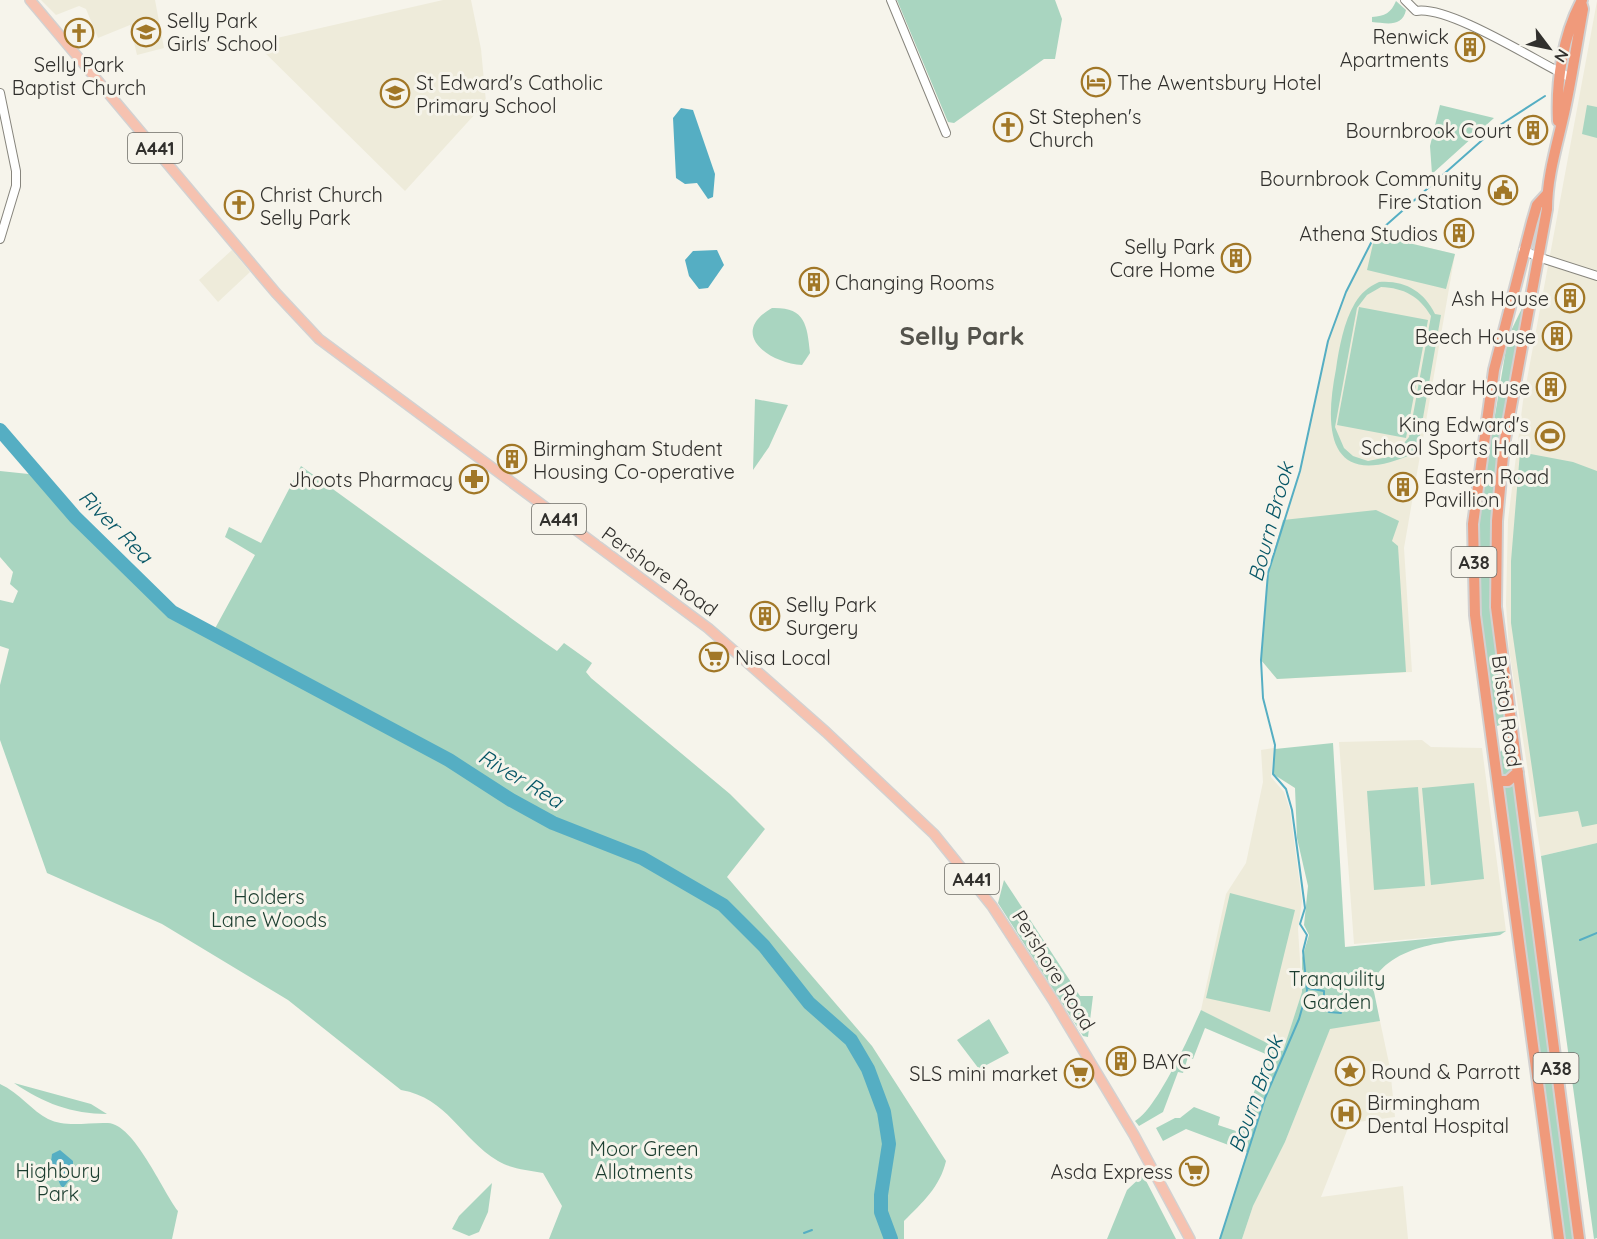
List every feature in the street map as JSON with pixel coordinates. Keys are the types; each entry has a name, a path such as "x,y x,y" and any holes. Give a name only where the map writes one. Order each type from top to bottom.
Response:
{"highway":[{"name":"Bristol Road","path":"1580,1239 1496,607 1497,521 1504,445 1547,209 1547,194 1565,76 1583,9 1582,1"},
{"name":"Bristol Road","path":"1547,194 1538,205 1523,250 1500,342 1494,370 1473,524 1475,615 1559,1239"},
{"path":"1500,342 1511,324 1526,262 1530,258 1538,257"},
{"path":"1492,737 1513,734"},
{"path":"1498,781 1508,781 1518,772"}],"main road":[{"name":"Pershore Road","path":"30,0 276,293 319,339 708,628 826,732 934,834 992,906 1053,1000 1138,1143 1190,1239"}],"street":[{"path":"891,0 946,133"},
{"path":"1405,0 1416,11 1433,11 1481,31 1565,76"},
{"path":"0,93 16,171 14,193 0,239"},
{"path":"1523,250 1597,276"}],"shaded area":[{"name":"Selly Park Girls' School","path":"41,0 155,0 164,48 137,55 130,25 98,38 86,9 79,6 56,15"},
{"name":"St Edward's Catholic Primary School","path":"443,0 471,0 481,49 486,102 405,191 255,43"},
{"path":"1597,1 1597,843 1541,856 1509,649 1506,604 1508,520 1523,401"},
{"path":"1375,235 1455,254 1404,548 1412,672 1277,679 1261,660 1268,573 1300,471 1328,341 1346,292"},
{"path":"232,250 250,272 218,302 199,280"},
{"path":"1422,740 1431,747 1482,748 1506,931 1354,944 1339,742"},
{"path":"1274,748 1271,777 1284,792 1290,810 1302,901 1298,929 1302,992 1283,1052 1201,1010 1226,894 1246,863 1263,782 1261,750"},
{"name":"Birmingham Dental Hospital","path":"1380,1021 1390,1068 1395,1117 1350,1123 1321,1197 1403,1186 1408,1239 1242,1239 1253,1206 1285,1142 1330,1028"}],"green space":[{"path":"897,0 1055,0 1062,19 1055,59 1044,59 954,123 948,122"},
{"path":"1396,1 1406,10 1401,20 1393,23 1372,22 1372,17 1387,13"},
{"path":"1440,105 1494,118 1432,174 1430,146"},
{"path":"1587,105 1597,107 1597,138 1582,134"},
{"path":"1375,235 1455,254 1446,289 1367,270"},
{"path":"1379,282 1405,285 1419,293 1435,314 1441,315 1417,452 1389,463 1367,465 1351,462 1340,452 1333,437 1332,395 1339,352 1351,310 1365,291","holes":["1381,287 1397,289 1410,294 1431,316 1409,437 1393,456 1368,461 1353,456 1344,448 1335,427 1357,308 1367,295"]},
{"path":"1525,302 1501,437 1492,518 1492,595 1506,723 1497,726 1479,615 1477,523 1508,337"},
{"path":"1359,307 1428,320 1406,438 1337,425"},
{"path":"772,308 783,308 798,314 802,319 810,353 802,365 777,359 766,353 753,336 753,327 759,318"},
{"path":"755,399 788,405 769,447 753,470"},
{"path":"1520,452 1573,462 1597,471 1597,824 1582,827 1578,811 1539,817 1511,623 1511,561"},
{"path":"301,466 557,651 564,643 592,663 586,672 591,678 730,794 765,829 727,877 872,1046 946,1161 935,1187 904,1221 904,1239 549,1239 562,1206 543,1173 514,1168 498,1161 485,1152 431,1101 401,1090 288,1000 162,924 47,873 0,740 0,685 9,649 0,646 0,600 13,603 18,591 10,584 13,572 0,557 0,471 38,475 75,517 172,612 212,634 255,555 225,537 229,527 261,543"},
{"path":"1376,510 1399,521 1392,541 1398,546 1406,672 1277,679 1261,660 1268,573 1283,520"},
{"name":"Tranquility Garden","path":"1333,743 1345,947 1506,931 1500,935 1429,945 1396,958 1383,968 1372,982 1380,1021 1330,1029 1285,1142 1253,1206 1242,1239 1220,1239 1247,1152 1186,1129 1163,1141 1156,1128 1175,1118 1180,1118 1194,1107 1220,1117 1218,1125 1239,1132 1268,1055 1205,1028 1193,1059 1188,1057 1183,1073 1178,1072 1163,1112 1139,1126 1135,1121 1144,1114 1163,1087 1201,1010 1283,1051 1302,992 1302,958 1309,935 1304,925 1308,886 1297,838 1295,788 1273,774 1275,749"},
{"path":"1508,744 1510,745 1528,897 1575,1239 1564,1239 1503,791 1499,753"},
{"path":"1474,783 1484,879 1431,885 1422,788"},
{"path":"1418,787 1425,886 1374,890 1367,791"},
{"path":"1597,843 1597,1238 1594,1239 1541,856"},
{"path":"1004,880 1080,996 1093,996 1088,1037 1083,1036 998,903"},
{"path":"1230,893 1295,910 1270,1012 1206,998"},
{"path":"989,1019 1009,1053 979,1069 957,1040"},
{"path":"14,1083 91,1104 107,1114 82,1112 58,1106"},
{"name":"Highbury Park","path":"0,1084 55,1122 108,1123 118,1126 128,1134 147,1159 178,1211 172,1239 0,1239"},
{"path":"1143,1175 1176,1239 1107,1239 1127,1190"},
{"path":"492,1183 488,1212 479,1232 469,1236 452,1229 459,1216"}],"water":[{"path":"681,108 693,110 715,174 713,197 708,199 697,183 685,184 676,178 673,118"},
{"path":"717,250 724,265 708,288 699,289 689,276 685,260 693,251"},
{"path":"60,1150 73,1161 73,1175 63,1188 51,1162 52,1154"}],"waterway":[{"name":"Bourn Brook","path":"1220,1239 1265,1098 1299,1019 1307,991 1303,951 1307,935 1300,924 1305,908 1292,810 1286,789 1273,774 1275,745 1263,698 1261,660 1268,573 1300,471 1328,341 1346,292 1375,235 1497,127 1545,96"},
{"name":"River Rea","path":"0,430 75,517 172,612 449,760 511,800 553,823 642,858 723,905 764,946 809,1003 851,1040 868,1069 884,1112 889,1144 881,1195 881,1212 891,1239"},
{"path":"1580,940 1597,933"},
{"path":"1307,988 1324,991 1324,997"},
{"path":"1324,1002 1324,1008 1329,1012 1341,1013"},
{"path":"804,1233 812,1230"}],"place":[{"name":"Selly Park Girls' School","path":"146,32"},
{"name":"Selly Park Baptist Church","path":"79,33"},
{"name":"Renwick Apartments","path":"1470,47"},
{"name":"The Awentsbury Hotel","path":"1096,82"},
{"name":"St Edward's Catholic Primary School","path":"395,93"},
{"name":"St Stephen's Church","path":"1008,127"},
{"name":"Bournbrook Court","path":"1533,130"},
{"name":"Bournbrook Community Fire Station","path":"1503,190"},
{"name":"Christ Church Selly Park","path":"239,205"},
{"name":"Athena Studios","path":"1459,233"},
{"name":"Selly Park Care Home","path":"1236,258"},
{"name":"Changing Rooms","path":"814,282"},
{"name":"Ash House","path":"1570,298"},
{"name":"Beech House","path":"1557,336"},
{"name":"Cedar House","path":"1551,387"},
{"name":"King Edward's School Sports Hall","path":"1550,436"},
{"name":"Birmingham Student Housing Co-operative","path":"512,459"},
{"name":"Jhoots Pharmacy","path":"474,479"},
{"name":"Eastern Road Pavillion","path":"1403,487"},
{"name":"Selly Park Surgery","path":"765,616"},
{"name":"Nisa Local","path":"714,657"},
{"name":"BAYC","path":"1121,1061"},
{"name":"Round & Parrott","path":"1350,1071"},
{"name":"SLS mini market","path":"1079,1073"},
{"name":"Birmingham Dental Hospital","path":"1346,1114"},
{"name":"Asda Express","path":"1194,1171"}],"district":[{"name":"Selly Park","path":"962,335"}],"park label":[{"name":"Holders Lane Woods","path":"269,908"},
{"name":"Moor Green Allotments","path":"644,1160"}]}
